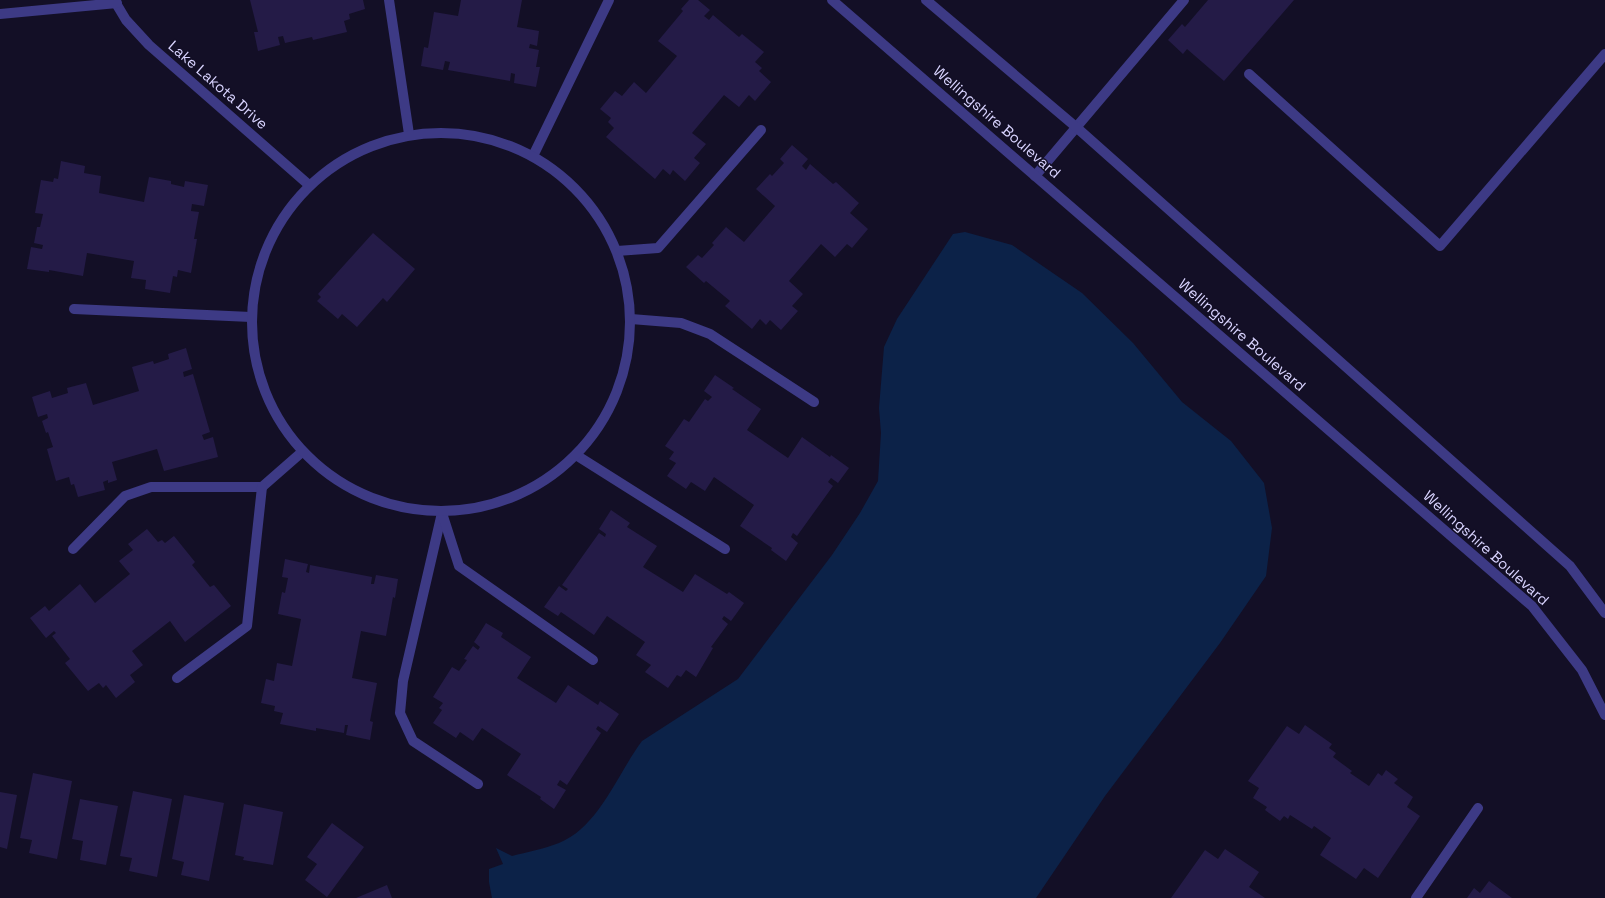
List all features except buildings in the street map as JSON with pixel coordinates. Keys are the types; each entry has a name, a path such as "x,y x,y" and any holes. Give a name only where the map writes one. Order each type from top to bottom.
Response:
{"street":[{"path":"389,0 409,134"},
{"path":"534,156 609,0"},
{"name":"Wellingshire Boulevard","path":"832,0 1532,606 1582,670 1605,715"},
{"path":"926,0 1076,127 1570,566 1605,613"},
{"path":"1035,176 1184,0"},
{"path":"0,14 116,2"},
{"name":"Lake Lakota Drive","path":"116,2 126,20 149,45 309,185"},
{"path":"1248,74 1440,246 1605,54"},
{"path":"617,251 658,248 761,130"},
{"path":"452,132 494,139 534,156 568,181 596,213 617,251 627,284 631,319 625,369 606,415 576,455 537,486 491,506 442,513 390,506 342,486 302,452 273,412 256,366 251,317 258,268 278,223 309,185 339,161 373,144 409,134 452,132"},
{"path":"74,309 251,317"},
{"path":"631,319 681,323 710,334 814,402"},
{"path":"73,549 125,496 152,487 262,487 302,452"},
{"path":"576,455 725,549"},
{"path":"177,678 247,626 262,487"},
{"path":"442,513 459,566 594,660"},
{"path":"442,513 403,680 400,713 413,741 478,784"},
{"path":"1416,898 1478,808"}],"water":[{"path":"965,232 1012,245 1082,293 1133,343 1182,402 1231,441 1264,483 1272,528 1266,576 1220,643 1105,796 1036,898 492,898 489,882 489,869 503,864 496,848 512,856 536,850 559,843 573,835 585,825 597,812 642,741 738,679 832,555 860,513 878,481 881,433 879,408 884,347 897,319 953,234"}]}
